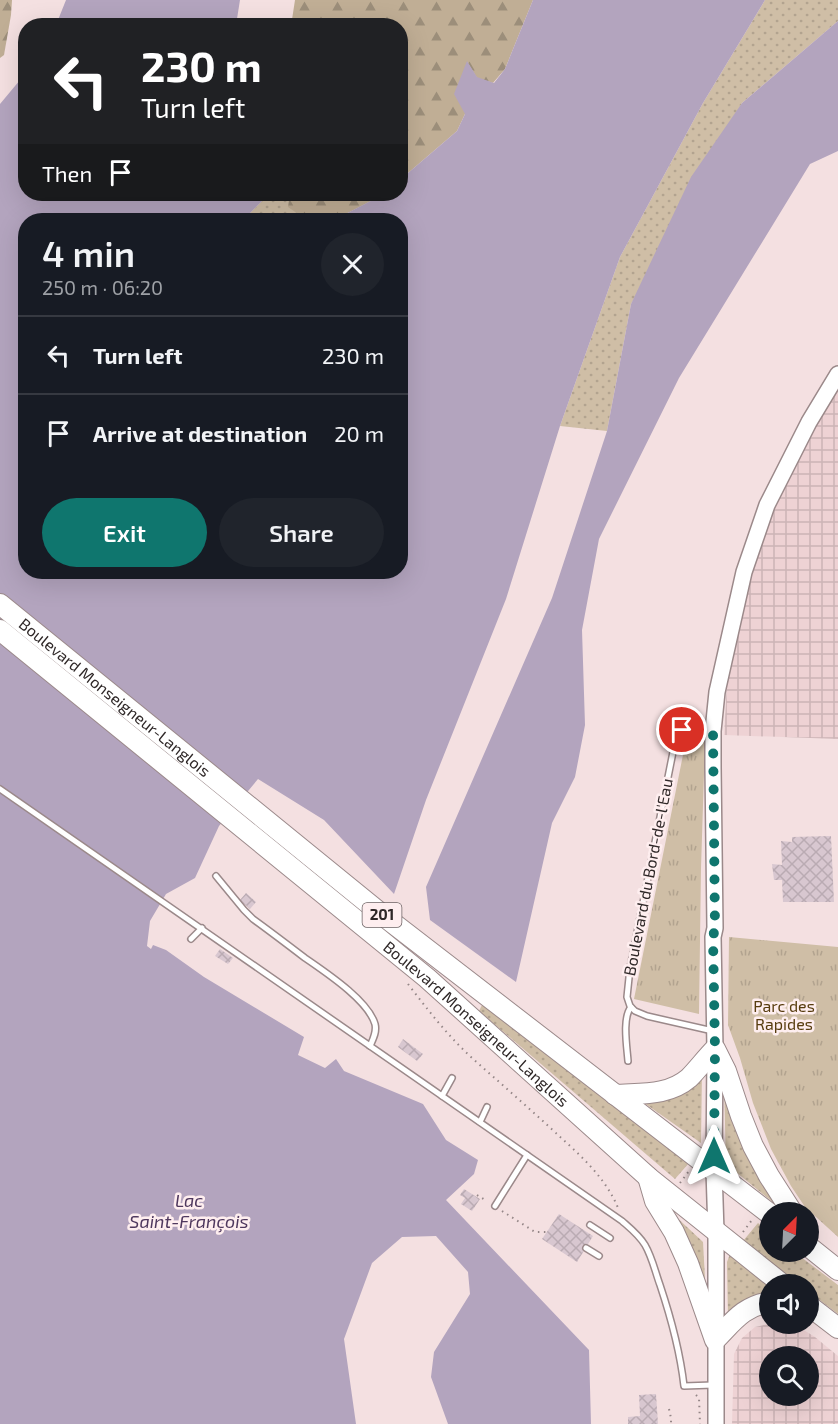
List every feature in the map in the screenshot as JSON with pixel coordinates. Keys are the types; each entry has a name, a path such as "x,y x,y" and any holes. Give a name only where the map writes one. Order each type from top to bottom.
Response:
{"highway":[{"name":"Boulevard Monseigneur-Langlois","path":"0,604 385,917 714,1170 759,1214"},
{"name":"Boulevard Monseigneur-Langlois","path":"0,630 448,996 648,1177 769,1274"},
{"path":"615,1095 651,1094 670,1089 687,1080 714,1040"},
{"path":"714,1040 753,1146 786,1202"},
{"path":"648,1177 655,1201 674,1232 684,1255 715,1340 739,1314 759,1304"},
{"path":"819,1255 838,1270"},
{"path":"819,1313 838,1328"}],"street":[{"path":"716,1424 713,731 717,692 744,572 767,505 809,422 838,374"}],"lane":[{"name":"Boulevard du Bord-de-l'Eau","path":"628,1061 626,1017 631,1007 627,997 630,968 676,736 688,728 713,731"},
{"path":"0,789 635,1232 652,1259 671,1319 684,1386 716,1385"},
{"path":"216,876 253,919 336,980 365,1008 375,1026 370,1046"},
{"path":"191,939 202,928"},
{"path":"631,1007 647,1016 714,1040"},
{"path":"442,1096 452,1078"},
{"path":"480,1122 487,1107"},
{"path":"495,1206 527,1155"},
{"path":"590,1225 610,1238"},
{"path":"586,1248 599,1256"}],"path":[{"path":"407,983 440,1026 459,1046 588,1163 612,1195 620,1212"},
{"path":"680,1183 692,1167"},
{"path":"477,1195 535,1232 547,1232"},
{"path":"739,1236 759,1218"},
{"path":"684,1386 699,1398 700,1424"},
{"path":"669,1409 671,1424"}],"shaded area":[{"path":"838,374 838,739 724,735 730,634 767,505"},
{"path":"759,1326 759,1334 810,1334 838,1356 838,1424 732,1424 734,1354 742,1338"}],"green space":[{"path":"0,0 12,0 4,55 0,58"},
{"path":"295,0 533,0 505,69 493,83 477,78 467,62 465,114 457,131 408,173 408,18 292,18"},
{"path":"765,0 838,0 838,21 742,103 631,304 607,431 560,426 620,257 703,103"},
{"path":"262,201 371,201 347,213 250,213"},
{"path":"289,201 371,201 347,213 297,213 288,207"},
{"path":"693,735 700,737 705,743 699,1014 634,999 686,740"},
{"name":"Parc des Rapides","path":"729,937 838,947 838,1237 819,1220 819,1202 802,1202 771,1149 753,1103 728,1025"},
{"path":"482,1005 689,1163 675,1179 479,1011"},
{"path":"702,1071 701,1143 640,1100"},
{"path":"724,1084 780,1202 773,1202 726,1164"},
{"path":"672,1213 703,1242 706,1297"},
{"path":"758,1223 759,1224 759,1254 743,1241"},
{"path":"730,1254 759,1277 759,1301 728,1319 727,1262"},
{"path":"770,1262 808,1262 838,1285 838,1314 819,1300 819,1274 785,1274"}],"water":[{"path":"66,0 240,0 237,18 59,18"},
{"name":"Lac Saint-François","path":"533,0 765,0 703,103 620,257 560,426 506,599 426,800 394,894 324,820 258,779 219,826 195,878 166,894 150,921 147,946 151,949 153,945 166,950 204,977 304,1037 298,1055 325,1068 336,1059 344,1071 423,1104 446,1140 478,1160 474,1174 446,1200 589,1350 591,1424 448,1424 431,1377 434,1352 470,1294 468,1272 436,1236 402,1237 372,1263 344,1339 356,1424 0,1424 0,104 18,82 18,201 262,201 250,213 18,213 18,579 408,579 408,213 347,213 371,201 408,201 408,173 457,131 465,114 454,94 467,61 477,77 494,83 505,69"},
{"path":"838,21 838,151 810,164 679,378 599,539 582,630 585,725 575,777 552,823 516,982 430,920 426,887 552,598 607,431 631,304 691,177 742,103"}],"building":[{"path":"831,836 834,902 783,902 782,880 774,880 772,864 782,865 781,841 792,842 792,837"},
{"path":"246,893 256,902 250,909 240,900"},
{"path":"220,949 233,958 228,964 215,956"},
{"path":"403,1039 423,1054 417,1061 398,1047"},
{"path":"464,1189 480,1199 472,1211 461,1204 465,1198 460,1195"},
{"path":"559,1214 593,1236 577,1262 542,1239"},
{"path":"656,1394 658,1424 628,1424 628,1417 640,1416 639,1395"}],"route":[{"path":"682,730 688,728 713,731 714,1156"}]}
